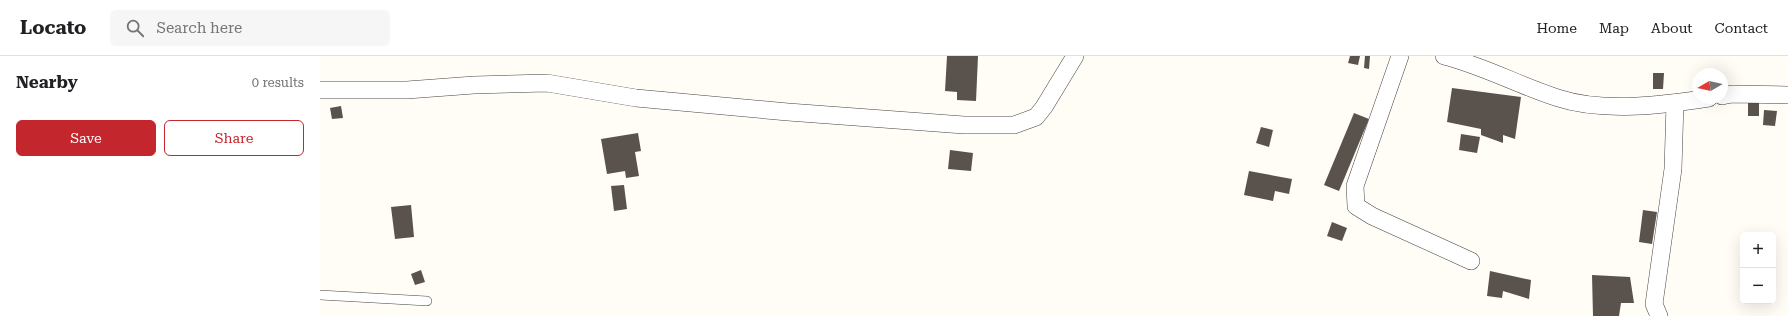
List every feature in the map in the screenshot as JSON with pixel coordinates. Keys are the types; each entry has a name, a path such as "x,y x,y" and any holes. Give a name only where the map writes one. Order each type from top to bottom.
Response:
{"street":[{"path":"320,90 406,90 474,85 548,83 636,98 788,112 933,123 1014,125 1036,118 1075,56"},
{"path":"1400,56 1355,186 1356,206 1372,216 1471,261"},
{"path":"1444,56 1560,98 1600,106 1675,103 1692,100"},
{"path":"1728,95 1788,95"},
{"path":"1659,316 1654,304 1673,169 1675,103"}],"lane":[{"path":"320,295 427,301"}],"building":[{"path":"947,56 978,56 976,101 957,100 957,92 945,91"},
{"path":"1350,56 1360,56 1358,65 1348,63"},
{"path":"1365,56 1370,56 1369,69 1364,68"},
{"path":"1653,73 1664,73 1663,89 1653,89"},
{"path":"1452,88 1521,97 1515,139 1503,135 1503,143 1481,135 1481,129 1447,122"},
{"path":"1748,103 1759,103 1759,116 1748,116"},
{"path":"341,106 343,118 332,119 330,108"},
{"path":"1764,110 1777,111 1775,126 1763,125"},
{"path":"1354,113 1369,119 1339,191 1324,185"},
{"path":"1261,127 1273,130 1269,147 1256,143"},
{"path":"638,133 641,151 635,152 639,176 626,178 625,171 607,174 601,139"},
{"path":"1461,134 1480,137 1477,153 1459,150"},
{"path":"950,150 973,153 971,171 948,169"},
{"path":"1249,171 1292,179 1289,194 1275,191 1273,201 1244,195"},
{"path":"624,185 627,209 614,211 611,186"},
{"path":"411,205 414,237 395,239 391,207"},
{"path":"1643,210 1657,212 1652,244 1639,242"},
{"path":"1332,222 1347,228 1342,241 1327,236"},
{"path":"421,270 425,282 415,285 411,274"},
{"path":"1490,271 1531,280 1529,299 1503,291 1502,298 1487,296"},
{"path":"1592,275 1630,277 1634,303 1621,303 1619,316 1593,316"}]}
